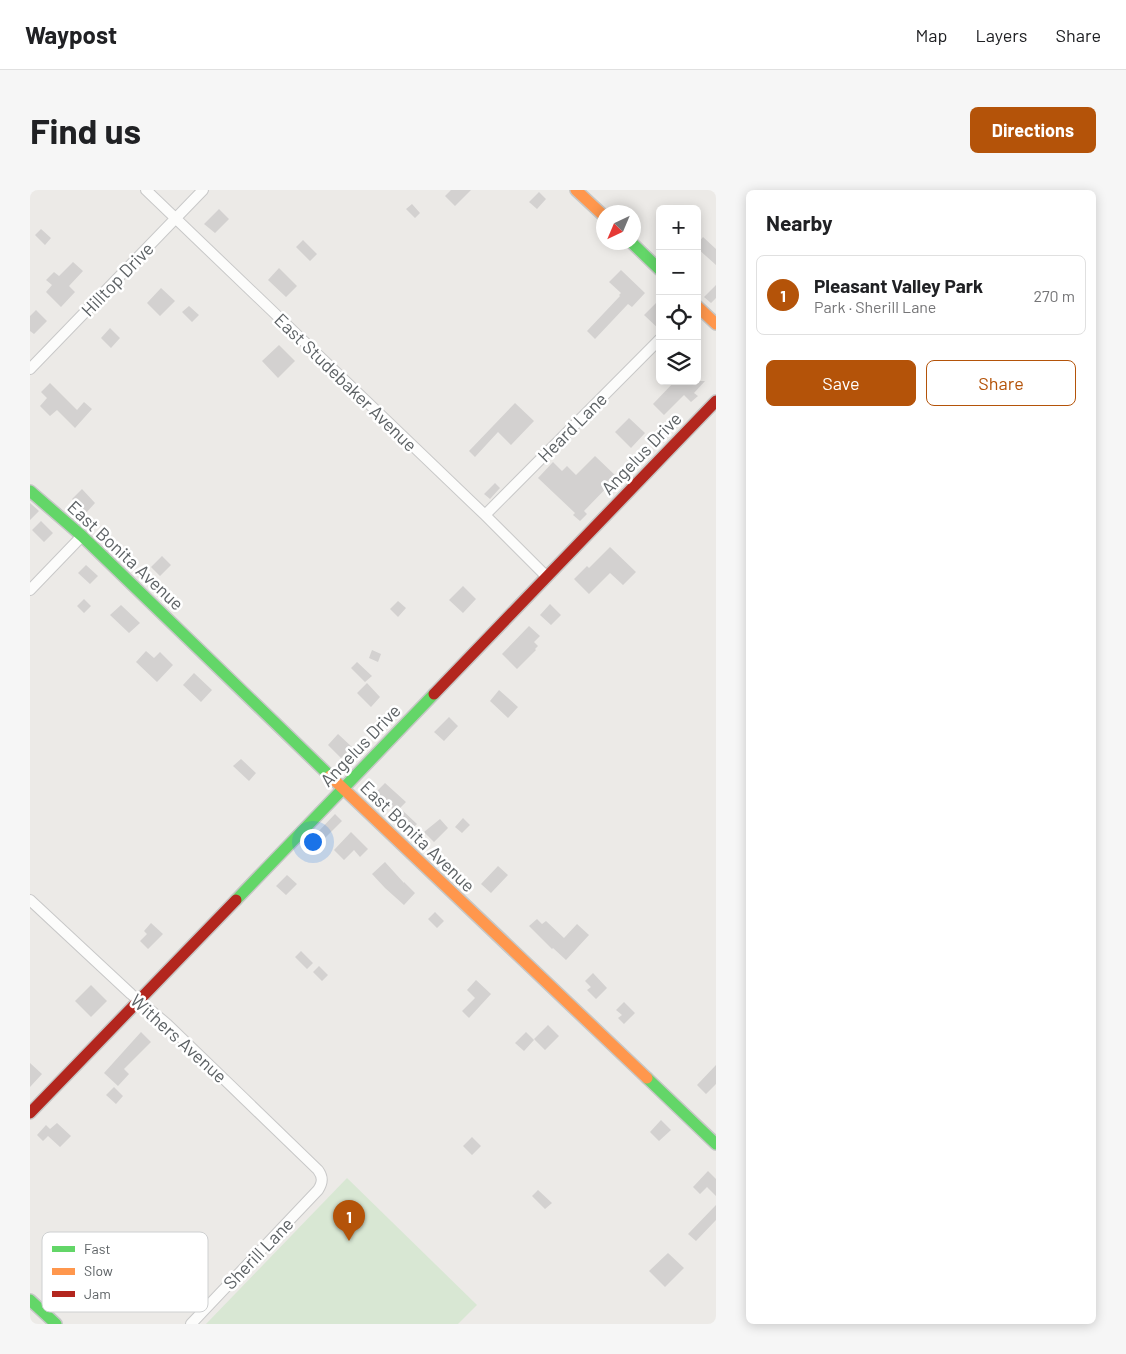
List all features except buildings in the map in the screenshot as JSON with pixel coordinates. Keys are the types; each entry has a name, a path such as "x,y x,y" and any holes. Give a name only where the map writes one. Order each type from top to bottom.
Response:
{"street":[{"name":"East Studebaker Avenue","path":"146,190 546,576"},
{"name":"Hilltop Drive","path":"30,368 203,190"},
{"path":"576,190 596,209"},
{"path":"639,250 656,266"},
{"path":"701,310 716,324"},
{"name":"Heard Lane","path":"484,515 656,344"},
{"name":"Angelus Drive","path":"30,1113 716,400"},
{"name":"East Bonita Avenue","path":"30,491 82,536 716,1144"},
{"path":"30,590 82,536"},
{"name":"Withers Avenue","path":"30,900 138,1001 167,1024 318,1170 322,1175 322,1180"},
{"name":"Sherill Lane","path":"208,1306 318,1190 322,1180"},
{"path":"30,1300 42,1311"},
{"path":"43,1312 56,1324"},
{"name":"Sherill Lane","path":"191,1324 202,1312"}],"green space":[{"path":"347,1178 477,1305 458,1324 206,1324"}],"traffic: fast":[{"path":"639,250 656,266"},
{"path":"30,491 82,536 330,776"},
{"path":"236,900 434,694"},
{"path":"647,1078 716,1144"},
{"path":"30,1300 42,1311"},
{"path":"43,1312 56,1324"}],"traffic: slow":[{"path":"576,190 596,209"},
{"path":"701,310 716,324"},
{"path":"330,776 647,1078"}],"traffic: jam":[{"path":"434,694 716,401"},
{"path":"30,1113 236,900"}],"place":[{"name":"Pleasant Valley Park","path":"349,1241"}]}
